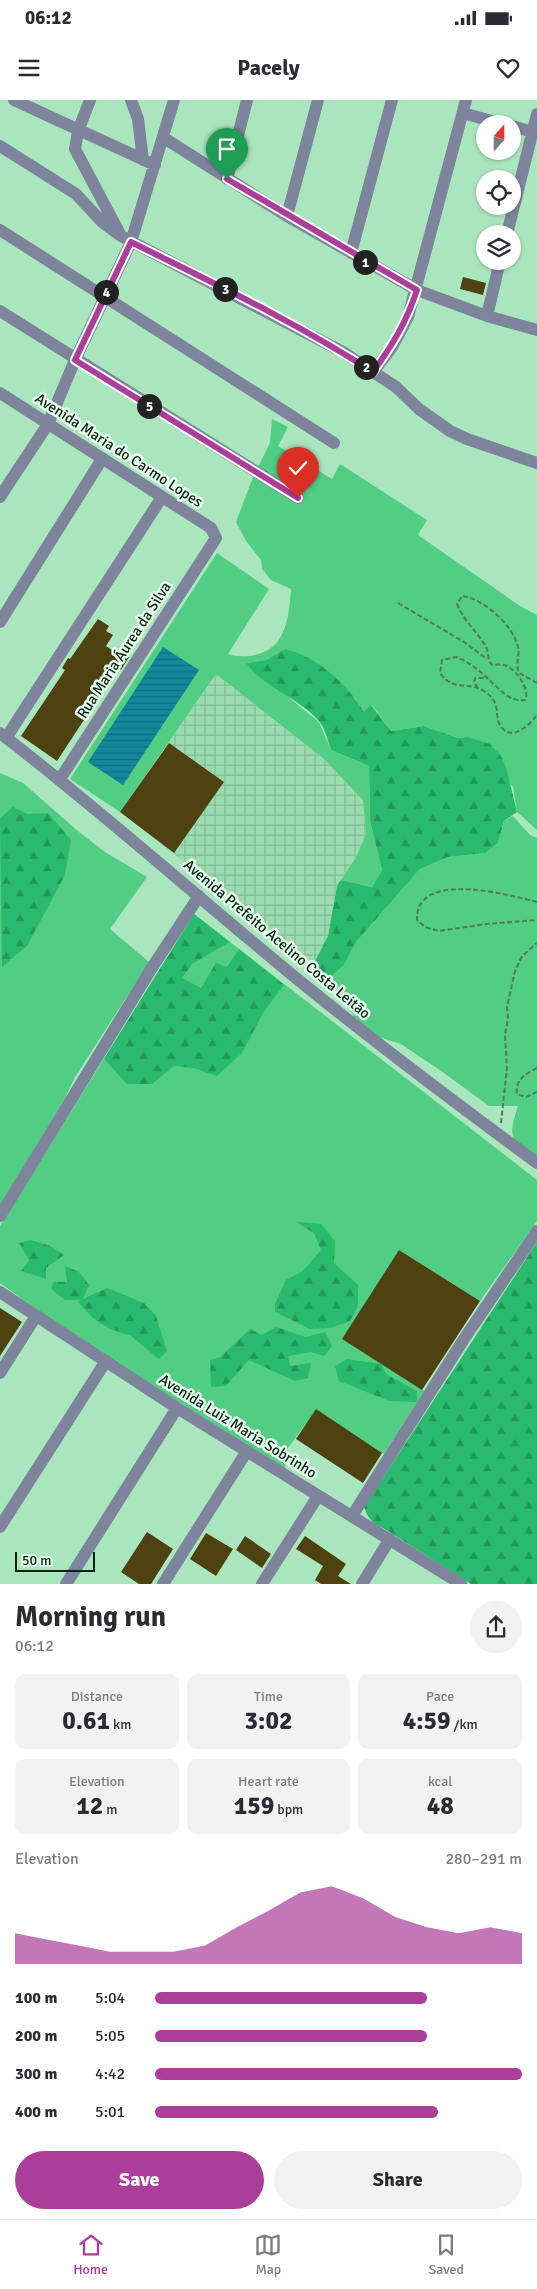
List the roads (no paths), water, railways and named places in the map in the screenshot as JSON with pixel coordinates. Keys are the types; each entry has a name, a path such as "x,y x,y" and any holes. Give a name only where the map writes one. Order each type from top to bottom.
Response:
{"street":[{"path":"14,100 149,163"},
{"path":"90,100 78,131 75,149 126,239"},
{"path":"131,100 138,119 149,163"},
{"path":"0,497 48,424 104,298 126,239 149,163 164,138 174,100"},
{"path":"227,179 247,100"},
{"path":"287,216 318,100"},
{"path":"352,253 392,100"},
{"path":"373,372 400,334 408,317 417,290 466,100"},
{"path":"462,113 476,117"},
{"path":"509,225 537,114"},
{"path":"521,129 533,132"},
{"path":"164,138 287,216 417,290 487,316 537,330"},
{"path":"0,146 76,194 102,222 126,239 343,352 396,387 419,410 450,431 467,439 537,463"},
{"path":"0,230 104,298 334,442"},
{"path":"487,316 498,270"},
{"path":"0,311 75,360 298,498"},
{"name":"Avenida Maria do Carmo Lopes","path":"0,393 211,528 216,538"},
{"path":"0,622 102,458"},
{"path":"3,735 162,497"},
{"name":"Rua Maria Áurea da Silva","path":"60,779 216,538"},
{"name":"Avenida Prefeito Acelino Costa Leitão","path":"3,735 60,779 310,990 537,1163"},
{"path":"0,1216 148,975 199,896"},
{"path":"352,1516 464,1339 537,1231"},
{"name":"Avenida Luiz Maria Sobrinho","path":"0,1292 177,1408 461,1584"},
{"path":"0,1373 36,1316"},
{"path":"0,1527 106,1361"},
{"path":"66,1584 177,1408"},
{"path":"163,1584 247,1451"},
{"path":"262,1584 318,1496"},
{"path":"362,1584 390,1539"}],"water":[{"path":"163,647 199,670 123,785 88,762"}]}
